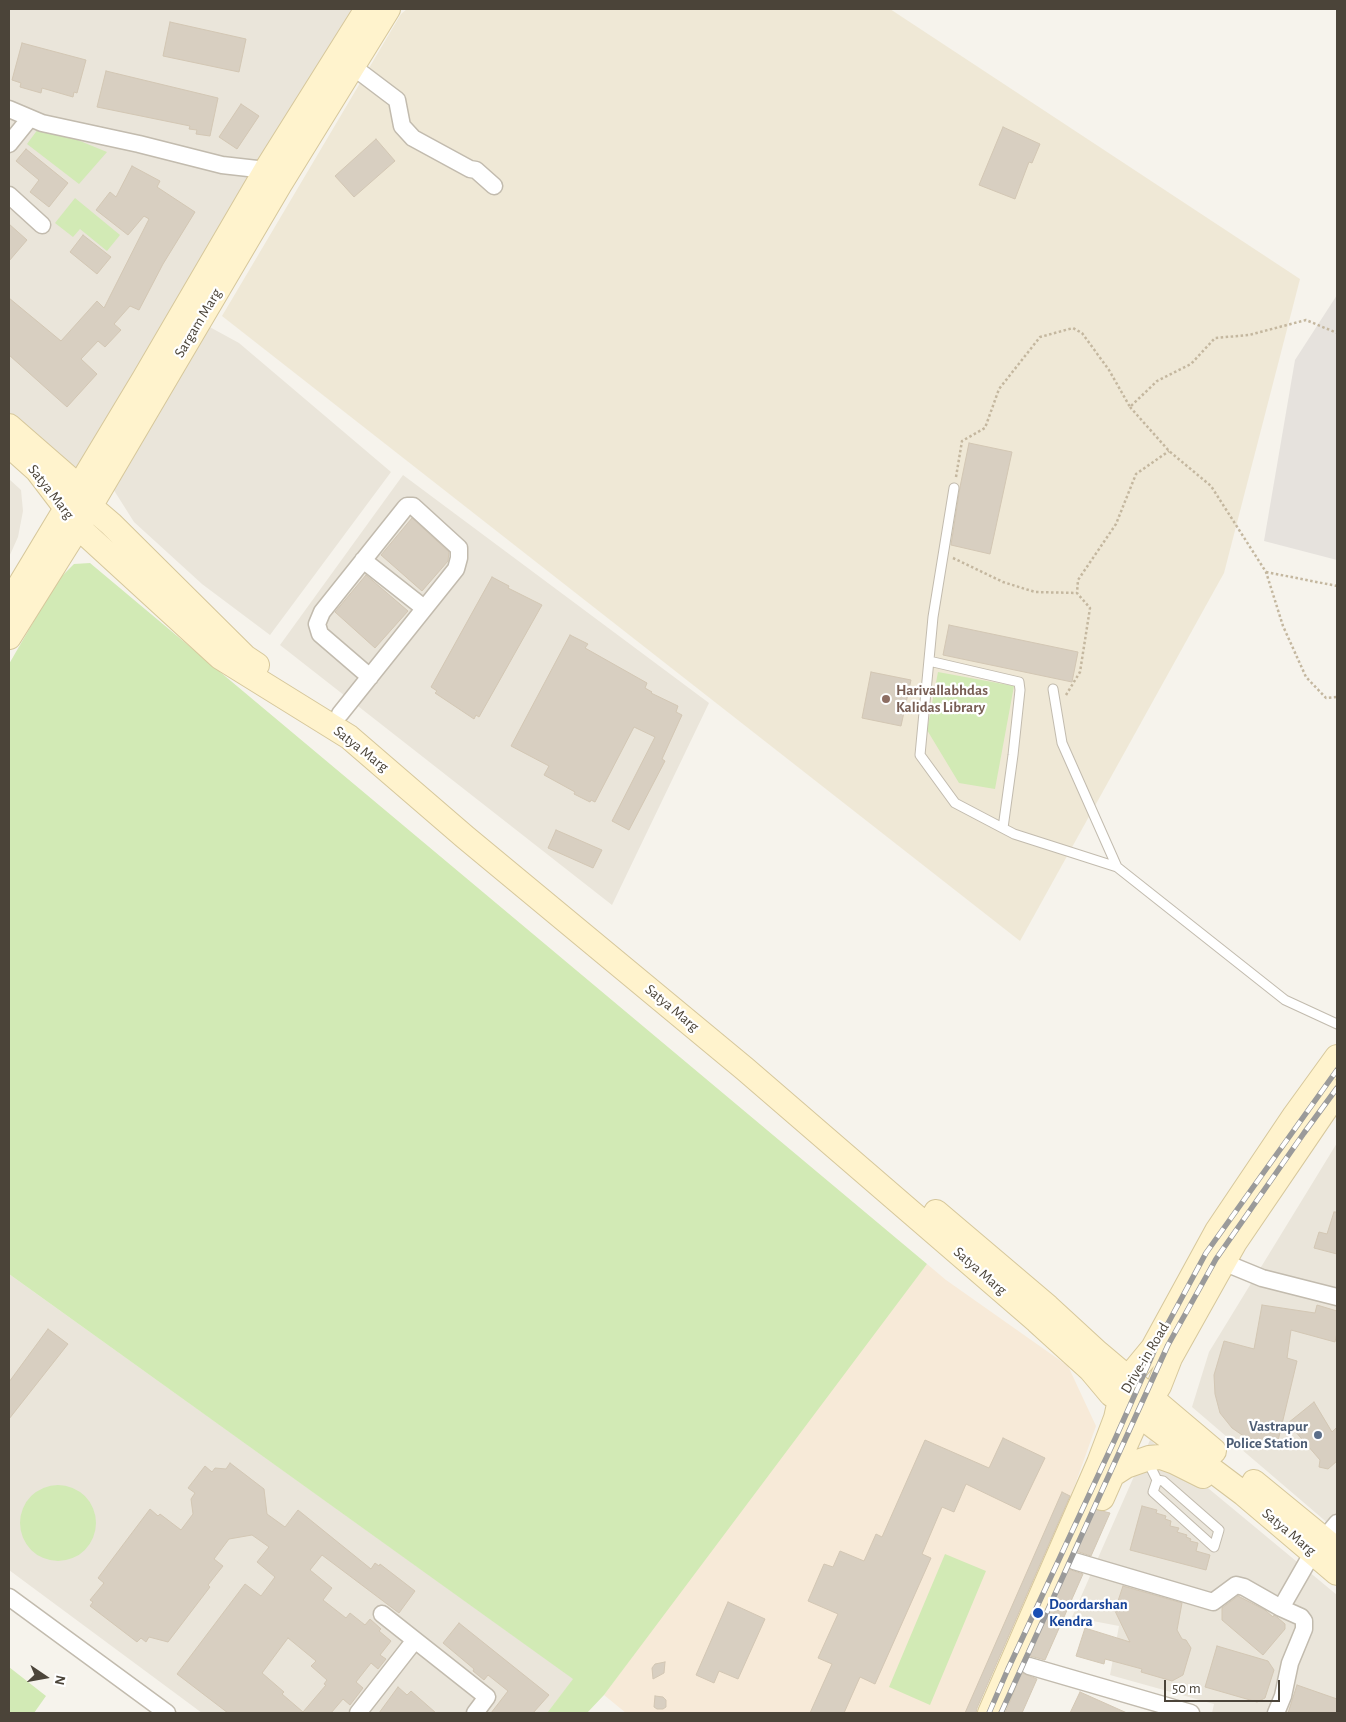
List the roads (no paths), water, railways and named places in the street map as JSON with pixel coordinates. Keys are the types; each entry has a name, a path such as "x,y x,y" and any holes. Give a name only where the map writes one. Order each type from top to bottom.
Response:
{"main road":[{"name":"Sargam Marg","path":"9,637 84,496 266,170 366,9"},
{"name":"Sargam Marg","path":"84,496 388,9"},
{"name":"Satya Marg","path":"9,426 84,496 245,657 365,729 434,799 1022,1308 1090,1369 1111,1394 1120,1400 1145,1407 1190,1432 1328,1541 1337,1573"},
{"name":"Satya Marg","path":"9,445 37,470 72,518 220,657 349,737 507,852 764,1066 1048,1307 1098,1353 1130,1379 1145,1407 1244,1494 1328,1541"},
{"name":"Sargam Marg","path":"9,602 72,518"},
{"name":"Drive-in Road","path":"990,1713 1099,1464 1116,1418 1120,1400 1134,1371 1153,1348 1217,1231 1295,1115 1337,1057"},
{"name":"Drive-in Road","path":"1008,1713 1112,1475 1145,1407 1159,1386 1170,1358 1240,1234 1337,1092"},
{"path":"1112,1475 1126,1466 1146,1459 1160,1457 1244,1494"}],"street":[{"path":"352,66 397,100 402,126 413,138 470,169 476,170 494,186"},
{"path":"9,109 42,123 139,144 222,165 266,170"},
{"path":"9,144 30,118"},
{"path":"9,195 42,225"},
{"path":"340,714 370,677 424,608 456,569 459,548 413,506 405,508 322,612 317,624 320,634 370,677"},
{"path":"363,560 424,608"},
{"path":"1223,1262 1262,1278 1337,1297"},
{"path":"1281,1608 1328,1541"},
{"path":"1074,1561 1213,1602 1236,1585 1244,1586 1281,1608 1301,1617 1304,1621 1304,1629 1290,1663 1283,1696 1276,1713"},
{"path":"9,1597 167,1713"},
{"path":"382,1614 487,1697 475,1713"},
{"path":"358,1713 415,1640"},
{"path":"1029,1666 1191,1713"}],"lane":[{"path":"954,488 934,617 920,755 955,803 1014,834 1117,867 1285,1000 1337,1024"},
{"path":"929,661 1019,682 1020,690 1013,755 1003,828"},
{"path":"1053,690 1062,743 1117,867"},
{"path":"1146,1459 1157,1480 1163,1482 1219,1530 1214,1547 1153,1492 1157,1480"}],"railway":[{"path":"989,1713 1159,1340 1206,1253 1337,1070"},
{"path":"1001,1713 1168,1345 1216,1259 1337,1088"}],"place":[{"name":"Harivallabhdas Kalidas Library","path":"886,699"},
{"name":"Vastrapur Police Station","path":"1318,1435"},
{"name":"Doordarshan Kendra","path":"1038,1613"}]}
